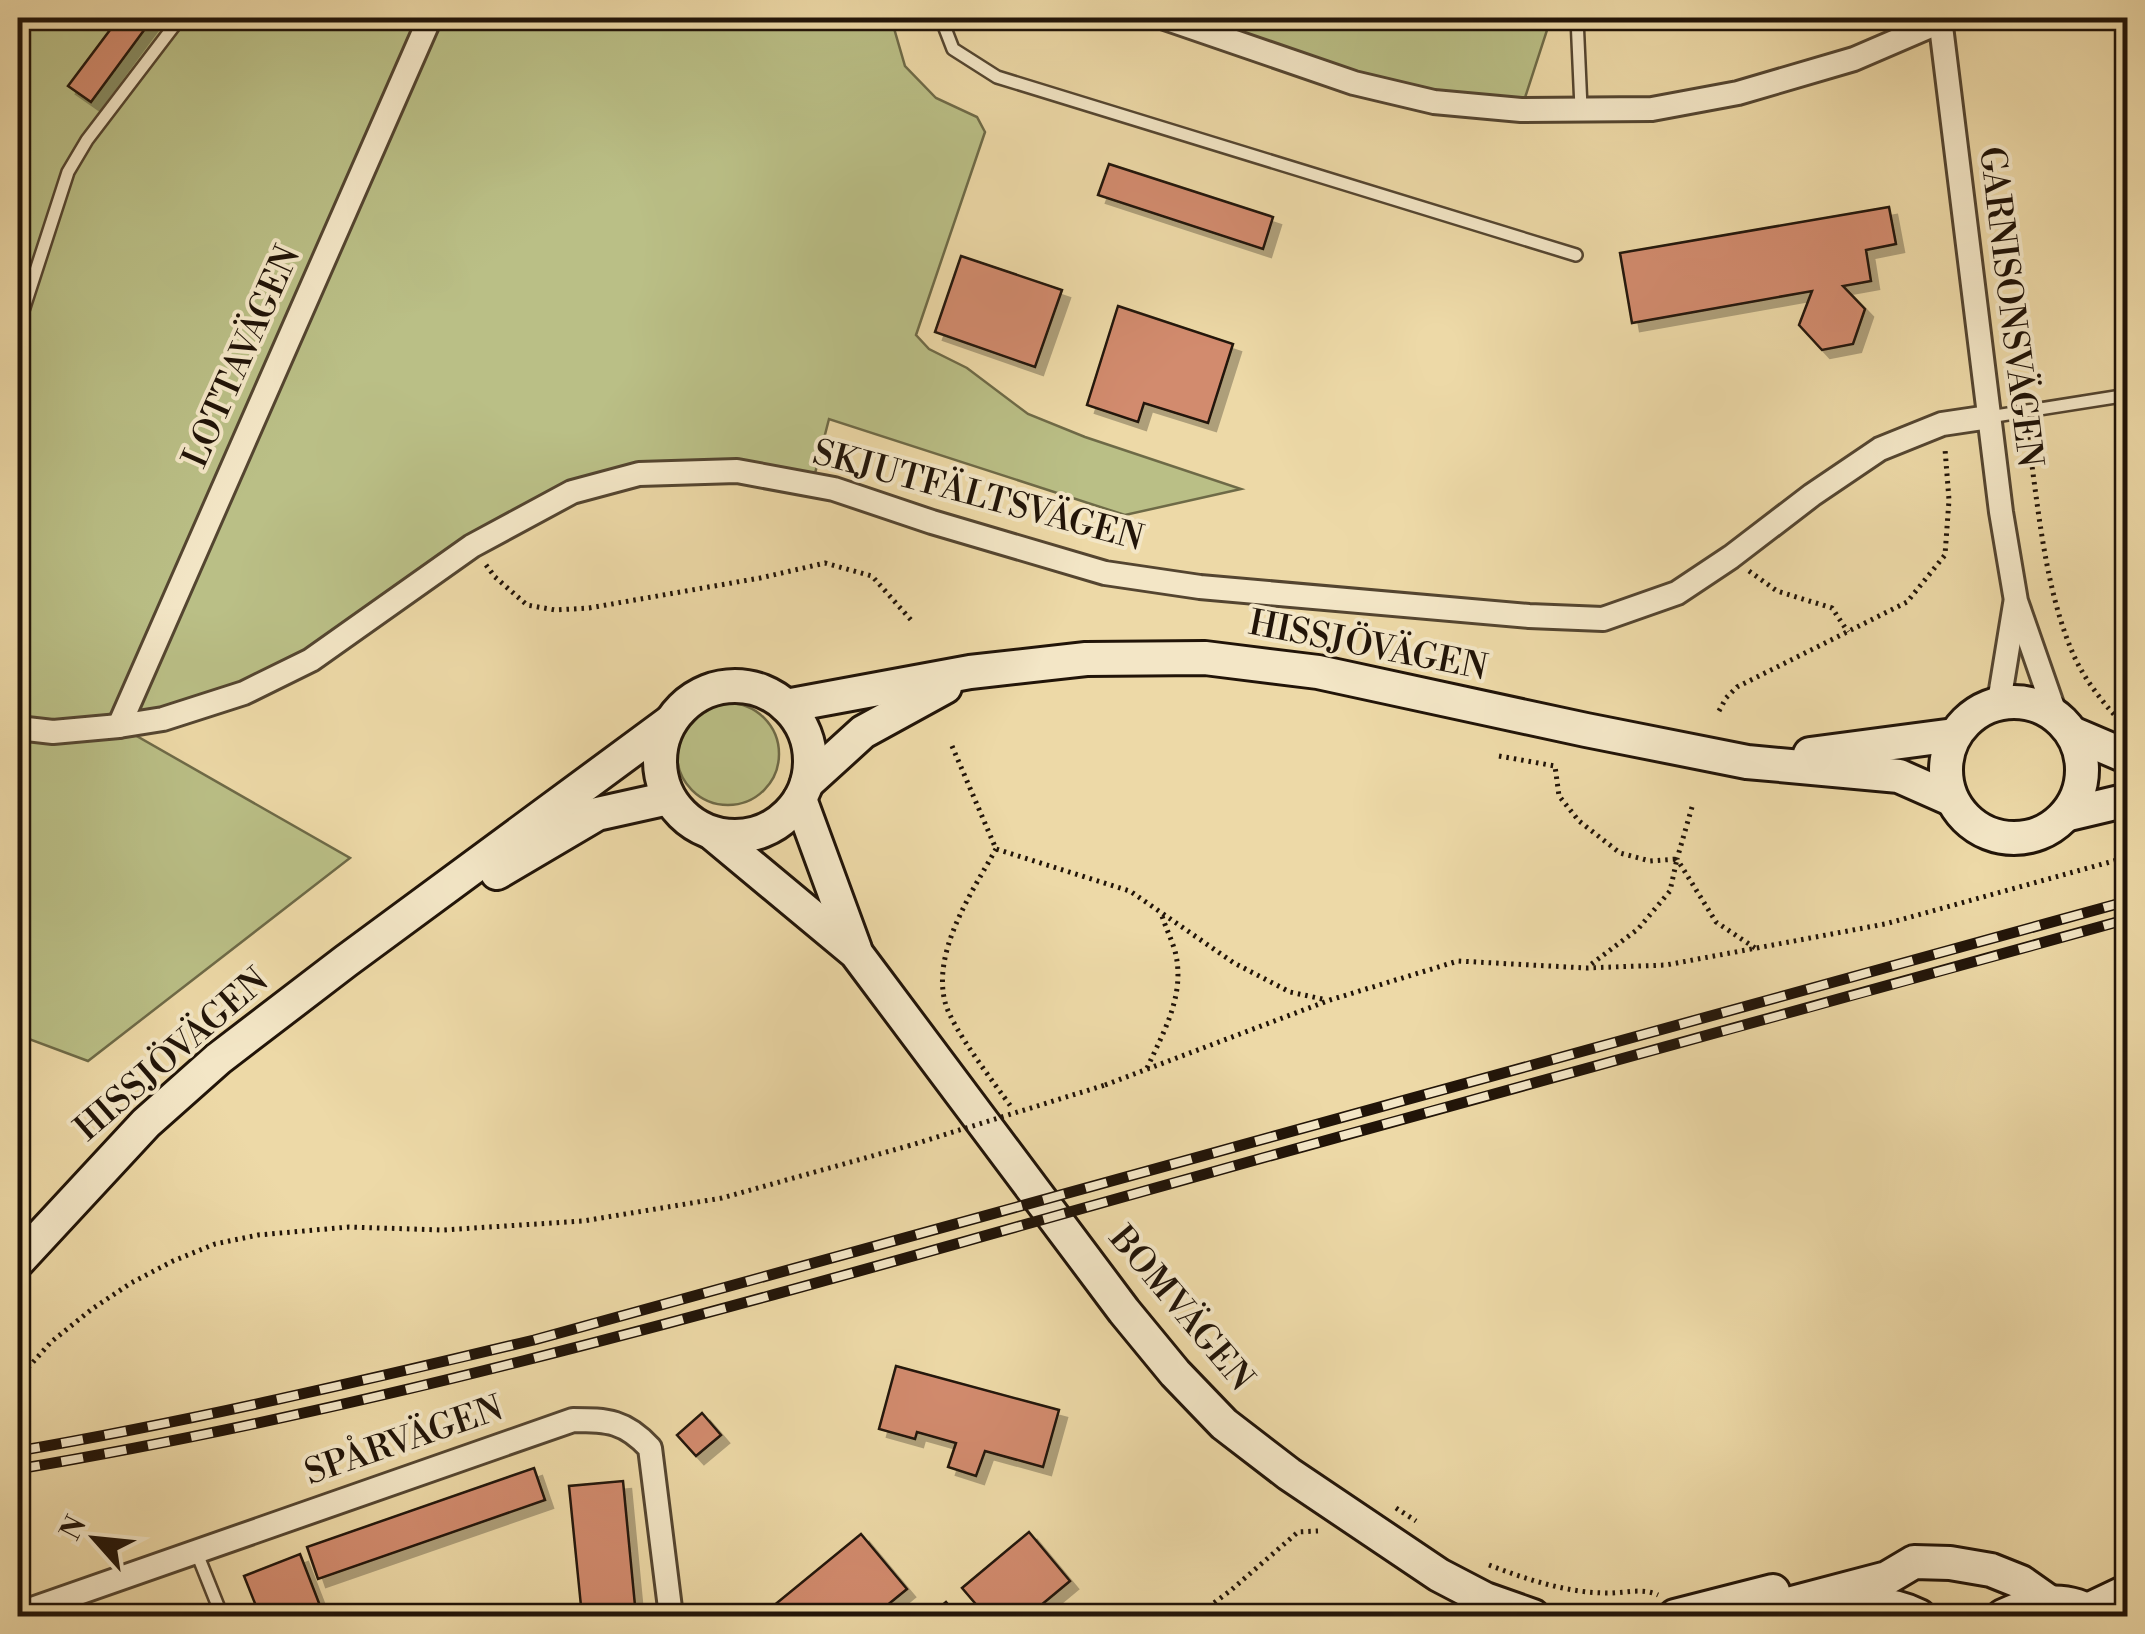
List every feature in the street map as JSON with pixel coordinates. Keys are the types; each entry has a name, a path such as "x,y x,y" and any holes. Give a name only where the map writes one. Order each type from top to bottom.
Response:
{"main road":[{"name":"HISSJÖVÄGEN","path":"786,706 970,672 1086,659 1205,658 1318,672 1746,762 1898,776 1951,800"},
{"name":"HISSJÖVÄGEN","path":"804,791 863,732 970,672"},
{"path":"745,686 768,693 786,706 802,727 810,762 804,791 788,815 768,829 737,837 713,834 688,820 669,798 661,776 660,752 670,722 691,700 720,687 745,686"},
{"path":"2064,724 2082,767 2068,814 2056,826 2026,839 1984,833 1951,800 1944,766 1954,735 1969,717 1999,702 2020,701 2128,757"},
{"name":"HISSJÖVÄGEN","path":"18,1261 146,1123 218,1059 670,722"},
{"name":"HISSJÖVÄGEN","path":"1746,762 1954,735"},
{"name":"BOMVÄGEN","path":"804,791 856,953"},
{"name":"HISSJÖVÄGEN","path":"346,961 597,814 669,798"},
{"path":"2068,814 2128,800"},
{"name":"BOMVÄGEN","path":"713,834 856,953 1124,1311 1224,1424 1289,1474 1439,1575 1485,1599 1534,1616"},
{"path":"1673,1611 1846,1572 1914,1562 1991,1570 2021,1582 2048,1601"},
{"path":"1748,1616 1887,1578 1914,1562"},
{"path":"2003,1616 2048,1601 2092,1613 2128,1591"},
{"path":"1814,1616 1869,1604 1894,1606 1920,1616"}],"street":[{"name":"LOTTAVÄGEN","path":"119,726 430,18"},
{"path":"1165,18 1354,83 1434,102 1520,110 1652,109 1738,93 1854,59 1945,19"},
{"name":"GARNISONSVÄGEN","path":"1945,19 2001,512 2016,600 2064,724"},
{"name":"SKJUTFÄLTSVÄGEN","path":"18,728 52,732 119,726 163,719 244,693 312,660 472,546 572,492 638,474 737,471 834,489 1105,573 1200,587 1603,619 1677,593 1880,450 1942,424 1989,417"},
{"name":"GARNISONSVÄGEN","path":"1999,702 2016,600"},
{"name":"SPÅRVÄGEN","path":"18,1614 573,1420 615,1422 637,1434 650,1448 671,1616"},
{"path":"1673,1611 1713,1616"}],"lane":[{"path":"18,326 68,172 180,18"},
{"path":"941,18 953,49 997,77 1576,255"},
{"path":"1577,18 1581,108"},
{"path":"1989,417 2128,395"},
{"path":"196,1551 222,1616"}],"path":[{"path":"2024,412 2056,600 2074,656 2095,693 2128,728"},
{"path":"1719,711 1737,687 1907,602 1945,555 1949,500 1942,424"},
{"path":"472,546 496,577 527,604 555,610 589,608 825,563 872,576 911,620"},
{"path":"1730,558 1777,591 1832,608 1848,632"},
{"path":"952,746 996,848 1130,891 1234,963 1290,992 1330,1000"},
{"path":"1499,756 1555,766 1558,796 1579,821 1620,853 1650,861 1677,859"},
{"path":"1586,968 1638,929 1670,891 1692,807"},
{"path":"996,848 959,916 941,969 945,1004 961,1034 1016,1112"},
{"path":"18,1378 52,1342 118,1292 173,1261 215,1244 349,1226 443,1230 583,1221 722,1198 1105,1086 1330,1000 1458,961 1586,968 1666,964 1885,924 2128,857"},
{"path":"1677,859 1716,922 1757,949"},
{"path":"1146,1071 1174,1010 1178,979 1175,954 1160,910"},
{"path":"1391,1504 1420,1524"},
{"path":"1196,1616 1230,1592 1298,1532 1329,1532"},
{"path":"1482,1563 1537,1583 1604,1594 1650,1591 1673,1611"},
{"path":"1420,1598 1443,1616"}],"green space":[{"path":"18,18 891,18 905,66 936,98 977,117 985,132 916,335 929,349 967,368 1028,414 1241,489 1125,515 829,419 812,485 737,471 572,492 311,660 121,727 350,858 88,1061 18,1035"},
{"path":"1165,18 1550,21 1521,110 1434,102"},
{"path":"728,703 757,711 771,725 779,754 771,783 757,797 728,805 699,797 685,783 677,754 685,725 699,711"}],"building":[{"path":"119,18 153,18 91,102 68,86"},
{"path":"1109,164 1273,217 1263,249 1098,195"},
{"path":"1889,207 1896,244 1866,250 1871,281 1843,286 1865,309 1853,344 1822,350 1799,325 1812,291 1632,323 1620,253"},
{"path":"961,256 1062,290 1035,367 935,332"},
{"path":"1118,306 1233,344 1208,423 1144,403 1138,422 1087,405"},
{"path":"896,1366 1059,1410 1043,1467 985,1451 976,1476 948,1467 956,1443 917,1432 915,1439 879,1429"},
{"path":"702,1413 721,1435 696,1456 677,1435"},
{"path":"534,1468 545,1500 318,1579 307,1547"},
{"path":"623,1481 636,1616 582,1616 569,1486"},
{"path":"1029,1532 1070,1581 1028,1616 986,1616 962,1588"},
{"path":"861,1534 907,1589 874,1616 761,1616"},
{"path":"300,1554 324,1616 260,1616 244,1576"},
{"path":"946,1602 958,1616 929,1616"}],"railway":[{"path":"18,1451 212,1414 534,1340 2128,901"},
{"path":"18,1469 308,1412 595,1342 2128,919"}]}
